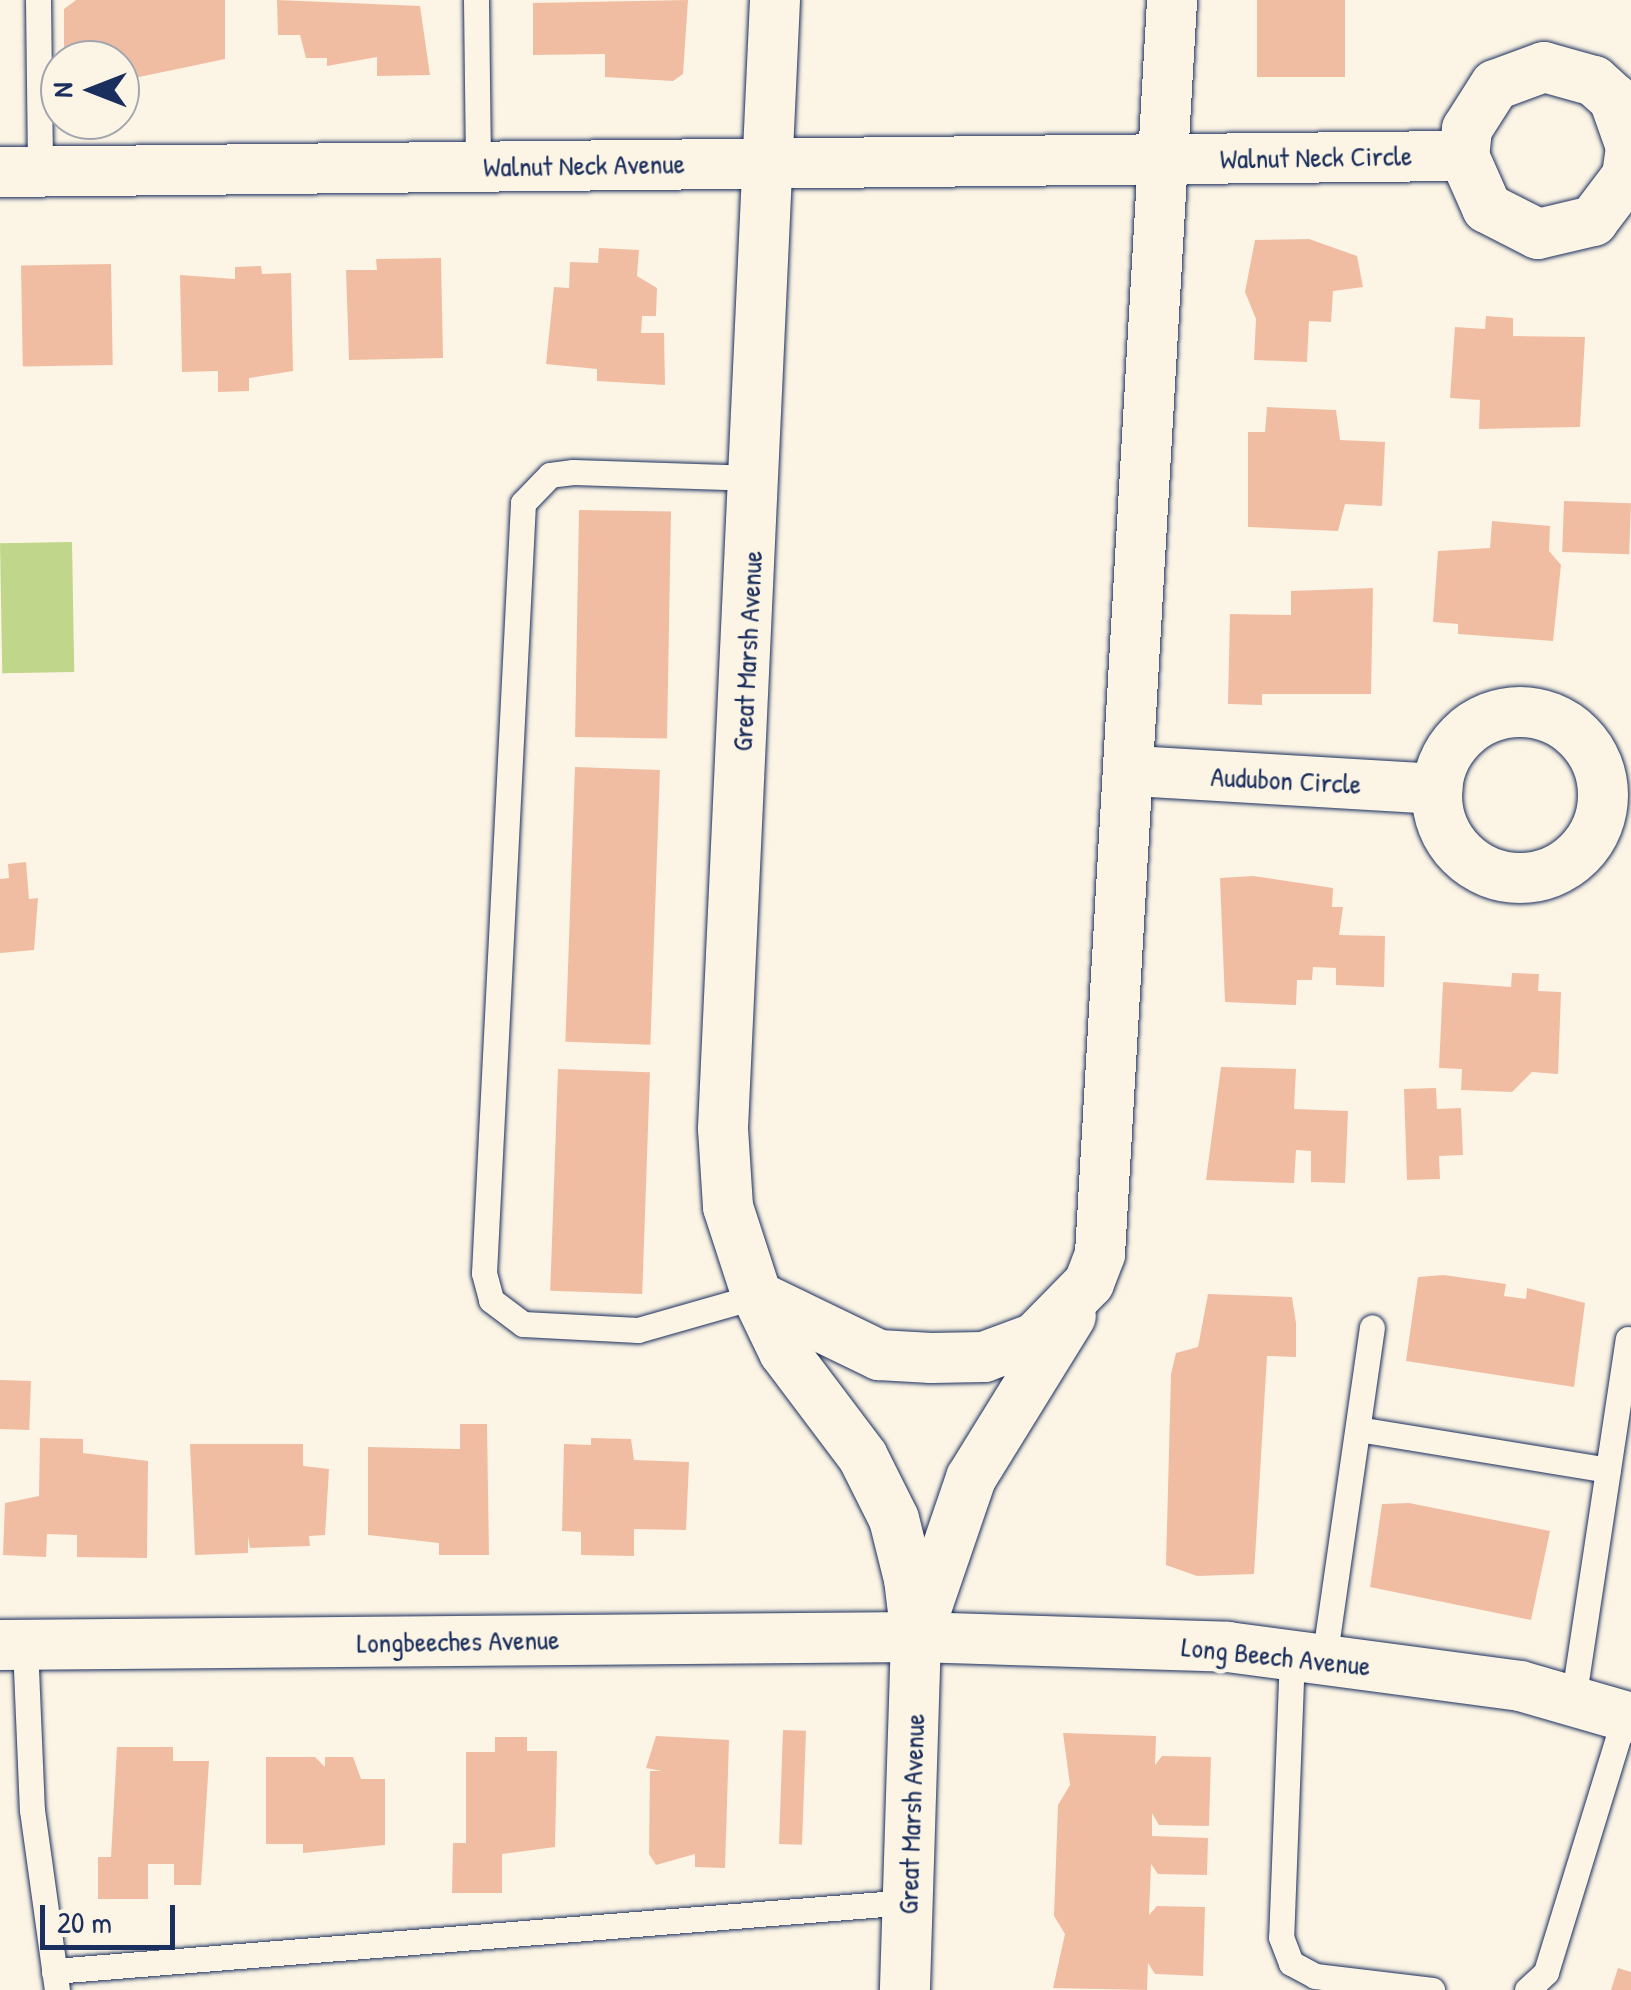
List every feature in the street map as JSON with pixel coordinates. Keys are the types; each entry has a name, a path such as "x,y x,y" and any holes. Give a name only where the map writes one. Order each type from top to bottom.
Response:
{"street":[{"name":"Great Marsh Avenue","path":"775,0 772,162 723,1129 736,1254 757,1296 894,1519 916,1637 906,1990"},
{"name":"Great Marsh Avenue","path":"916,1637 979,1462 1089,1284 1109,1195 1168,158 1172,0"},
{"path":"1544,67 1570,70 1614,98 1631,148 1627,176 1603,212 1566,232 1538,234 1487,208 1464,156 1468,129 1495,85 1544,67"},
{"name":"Walnut Neck Circle","path":"1168,158 1464,156"},
{"name":"Walnut Neck Avenue","path":"20,172 1168,158"},
{"name":"Audubon Circle","path":"1134,771 1437,789"},
{"path":"757,1296 879,1355 984,1358 1035,1338 1089,1284"},
{"name":"Longbeeches Avenue","path":"13,1645 916,1637"},
{"name":"Long Beech Avenue","path":"916,1637 1308,1657 1573,1701 1628,1717"}],"lane":[{"path":"20,172 38,0"},
{"path":"476,0 478,166"},
{"path":"756,478 573,472 550,475 523,503 484,1272 491,1300 523,1324 638,1330 757,1296"},
{"path":"1372,1327 1358,1429 1308,1657 1281,1937 1291,1963 1315,1976 1432,1990"},
{"path":"1573,1701 1628,1339"},
{"path":"1358,1429 1608,1470"},
{"path":"13,1645 56,1980 908,1902"},
{"path":"1527,1990 1546,1972 1628,1717"}],"green space":[{"path":"72,542 74,672 2,673 0,543"}],"building":[{"path":"76,0 225,0 225,59 140,77 140,40 64,40 64,9"},
{"path":"277,0 420,6 430,75 377,76 377,57 327,66 327,58 306,58 300,35 278,35"},
{"path":"688,0 683,74 673,81 605,77 605,54 533,55 533,3"},
{"path":"1257,0 1345,0 1345,77 1257,77"},
{"path":"1309,239 1357,256 1363,287 1333,291 1331,322 1309,321 1307,362 1254,360 1256,319 1245,292 1255,240"},
{"path":"599,248 639,250 637,276 657,288 656,316 642,316 641,333 664,333 665,385 597,381 597,369 546,364 554,287 569,288 570,262 598,263"},
{"path":"441,258 443,358 349,360 346,270 377,270 376,259"},
{"path":"111,264 113,365 23,367 21,266"},
{"path":"261,266 262,274 291,273 293,371 249,378 249,391 218,392 218,371 182,372 180,275 235,279 235,267"},
{"path":"1486,316 1513,318 1513,336 1585,337 1580,427 1479,429 1480,400 1450,398 1455,327 1485,329"},
{"path":"1267,407 1336,410 1340,440 1385,442 1382,506 1345,504 1338,531 1248,527 1248,432 1265,432"},
{"path":"1564,501 1631,503 1629,554 1562,552"},
{"path":"579,510 671,512 667,739 575,737"},
{"path":"1492,521 1550,526 1549,551 1561,565 1553,641 1458,634 1458,624 1433,622 1438,551 1490,548"},
{"path":"1373,588 1371,694 1262,694 1262,705 1228,704 1230,614 1291,615 1291,591"},
{"path":"575,767 660,770 650,1045 565,1042"},
{"path":"26,862 29,899 38,898 34,950 0,953 0,879 9,878 8,864"},
{"path":"1253,876 1333,888 1332,907 1343,907 1339,935 1385,936 1384,987 1336,985 1336,968 1313,967 1312,980 1297,980 1296,1005 1225,1002 1220,878"},
{"path":"1512,973 1539,974 1538,991 1561,992 1558,1074 1532,1072 1512,1092 1461,1090 1462,1069 1439,1068 1443,982 1511,987"},
{"path":"1221,1067 1296,1069 1294,1109 1348,1111 1345,1183 1311,1182 1311,1151 1296,1150 1294,1183 1206,1180"},
{"path":"558,1069 650,1072 642,1294 550,1291"},
{"path":"1436,1088 1437,1109 1461,1108 1463,1155 1439,1156 1440,1179 1407,1180 1404,1089"},
{"path":"1444,1275 1506,1284 1504,1296 1526,1299 1527,1288 1585,1303 1574,1387 1406,1361 1418,1277"},
{"path":"1208,1294 1292,1297 1296,1357 1267,1356 1254,1574 1197,1576 1166,1565 1171,1374 1176,1353 1198,1347"},
{"path":"0,1380 31,1381 29,1430 0,1429"},
{"path":"460,1424 487,1424 489,1555 439,1555 439,1543 368,1535 368,1447 460,1449"},
{"path":"40,1438 83,1439 83,1453 148,1461 147,1558 77,1557 77,1535 47,1534 46,1557 3,1555 5,1503 39,1496"},
{"path":"591,1438 631,1439 634,1460 689,1462 686,1530 634,1529 634,1556 581,1555 581,1532 562,1531 564,1444 591,1445"},
{"path":"190,1444 303,1444 303,1466 329,1469 325,1535 309,1536 310,1546 250,1548 248,1536 248,1553 195,1555"},
{"path":"1409,1503 1550,1531 1531,1620 1370,1587 1382,1504"},
{"path":"783,1730 806,1731 802,1845 779,1844"},
{"path":"1063,1733 1156,1736 1155,1765 1162,1756 1211,1757 1209,1826 1159,1825 1152,1813 1152,1836 1208,1838 1207,1875 1158,1874 1151,1864 1149,1915 1157,1906 1205,1907 1203,1976 1155,1974 1148,1963 1147,1990 1053,1988 1065,1934 1054,1916 1058,1805 1070,1785"},
{"path":"656,1736 729,1740 725,1868 695,1867 695,1854 656,1865 649,1854 650,1771 662,1771 646,1768"},
{"path":"495,1737 527,1737 527,1751 557,1751 555,1847 502,1854 502,1893 452,1893 453,1843 466,1843 466,1752 495,1752"},
{"path":"117,1747 173,1747 173,1761 209,1761 201,1885 174,1885 174,1864 148,1864 148,1899 98,1899 98,1857 111,1857"},
{"path":"266,1757 315,1757 325,1767 325,1757 353,1757 361,1779 385,1779 385,1845 303,1853 303,1844 266,1844"},
{"path":"1618,1968 1631,1972 1631,1990 1611,1990"}]}
